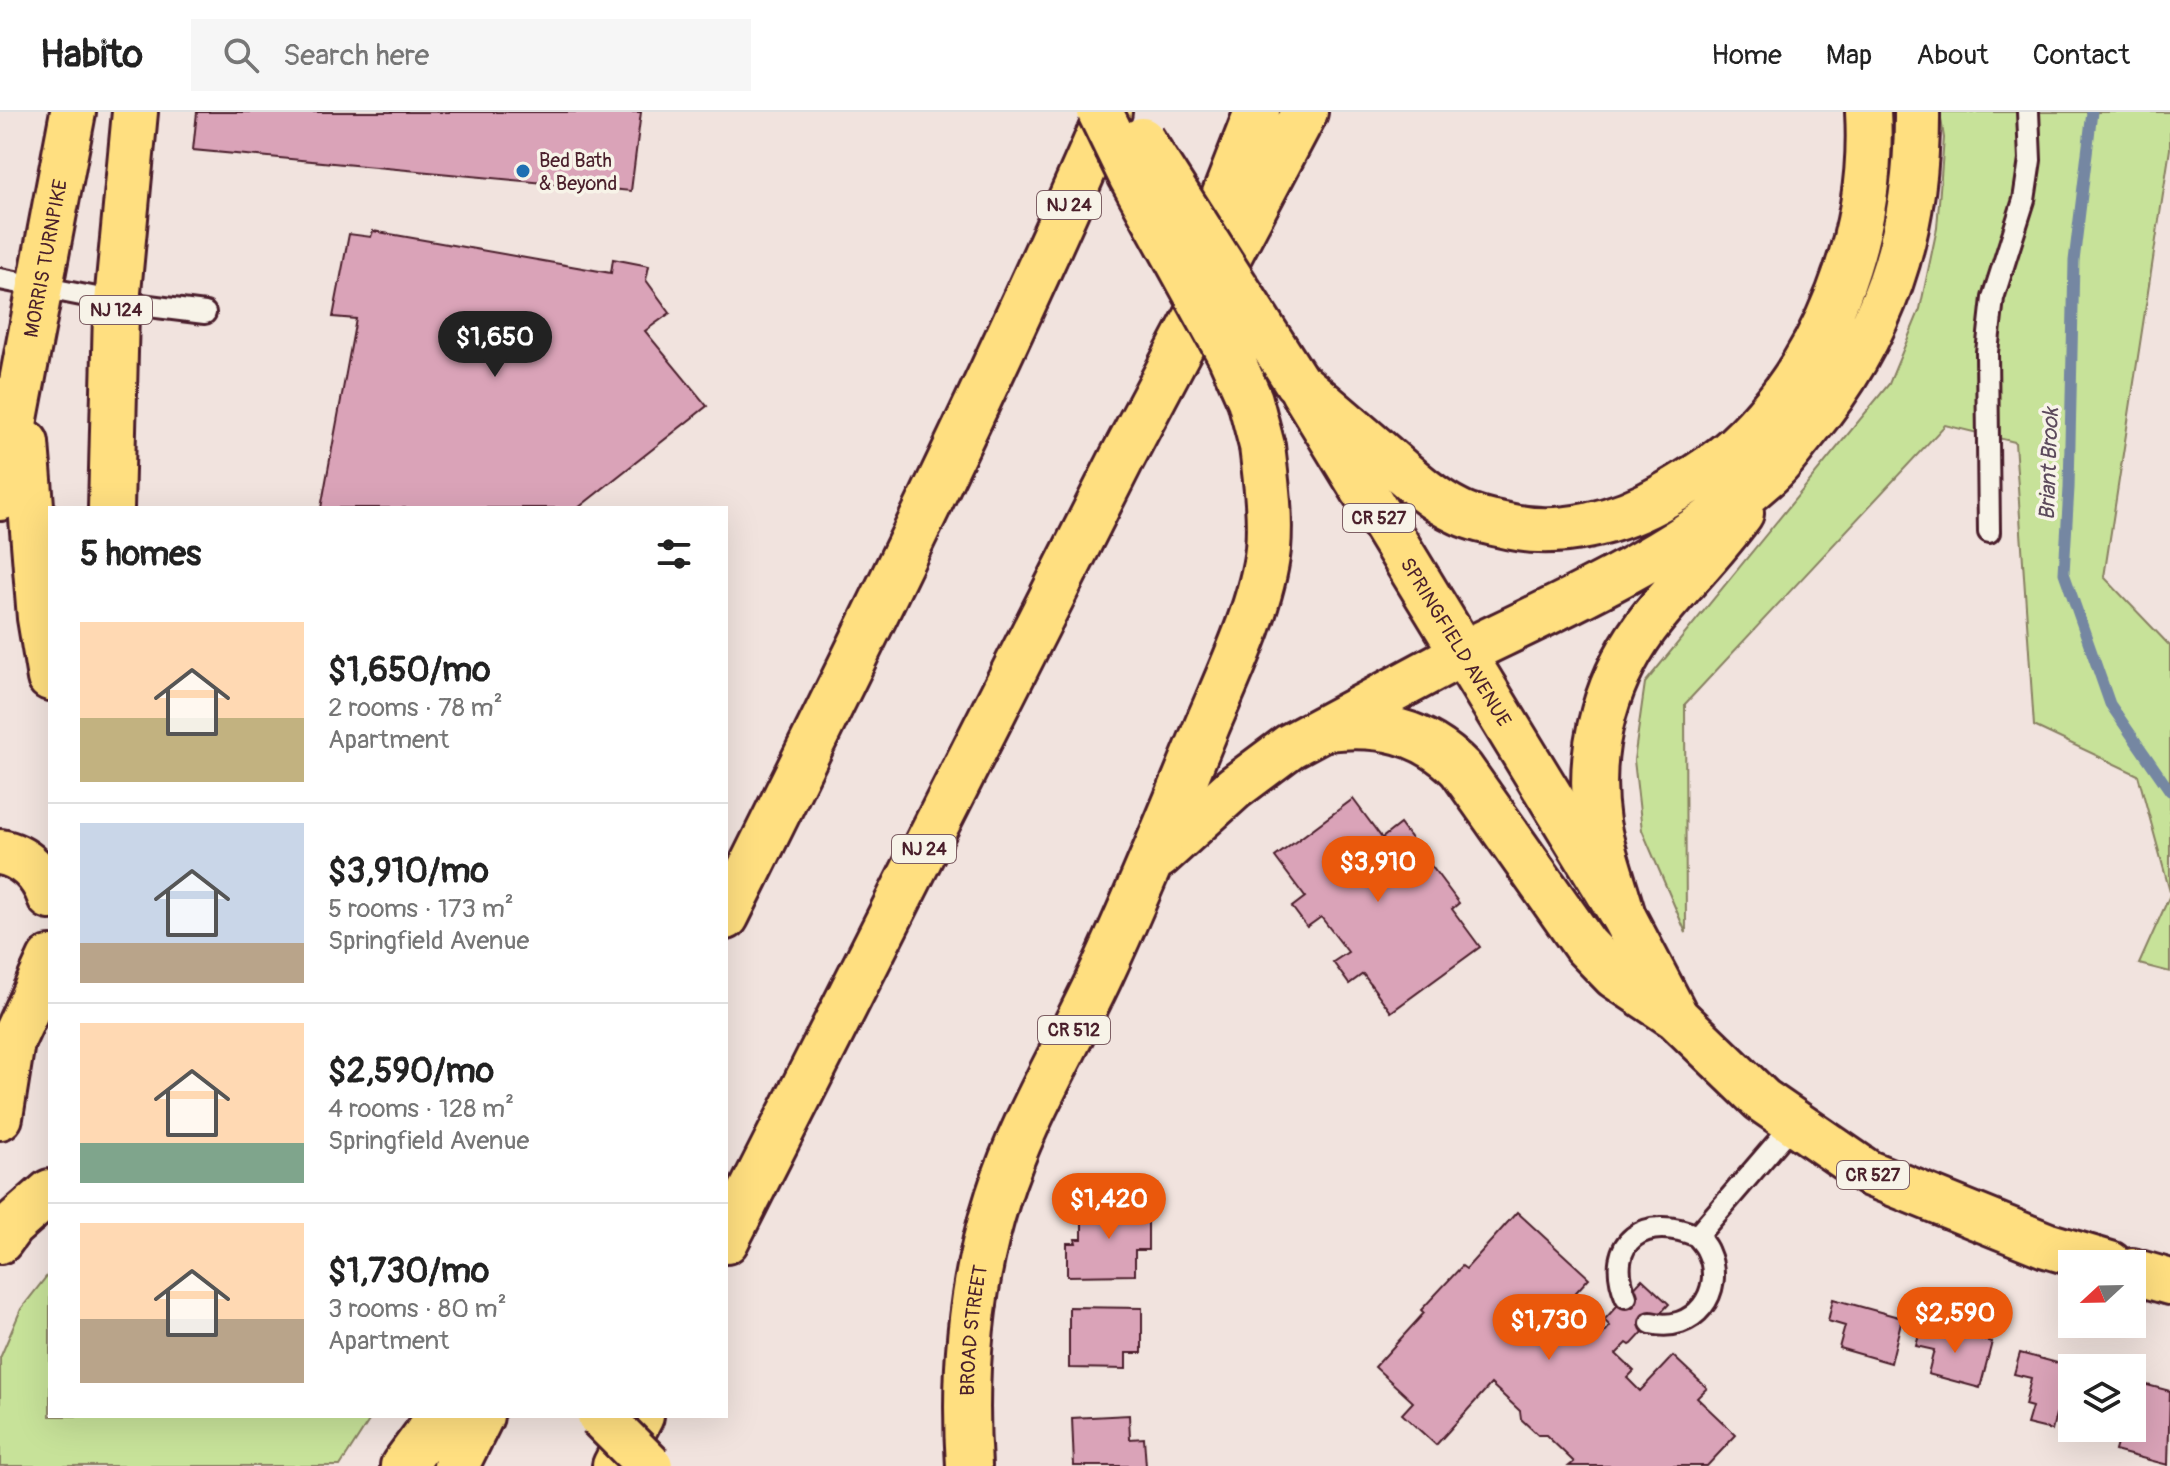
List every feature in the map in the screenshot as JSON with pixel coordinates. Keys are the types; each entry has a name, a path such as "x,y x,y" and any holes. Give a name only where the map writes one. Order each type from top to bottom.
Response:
{"main road":[{"name":"MORRIS TURNPIKE","path":"0,498 22,384 21,283 73,112"},
{"name":"NJ 124","path":"111,506 117,302 135,112"},
{"path":"1100,112 1131,176 1230,355 1250,400 1262,446 1268,497 1268,551 1243,641 1150,863"},
{"name":"NJ 24","path":"728,913 1028,299 1109,112"},
{"name":"SPRINGFIELD AVENUE","path":"1124,112 1296,381 1623,916 1676,1017"},
{"name":"NJ 24","path":"728,1237 1122,458 1257,112"},
{"path":"1122,458 1305,112"},
{"path":"1296,381 1418,485 1457,511 1506,526 1547,530 1597,525 1648,506 1698,476 1735,448 1765,417 1795,377 1817,339 1846,273 1855,238 1867,170 1868,112"},
{"path":"1623,916 1597,822 1595,755 1602,709 1621,664 1653,617 1714,550 1767,476 1816,418 1856,361 1872,332 1896,271 1905,238 1915,181 1917,112"},
{"path":"22,384 40,618 48,666"},
{"path":"1461,654 1595,588 1692,532 1767,476"},
{"name":"CR 512","path":"1150,863 1234,788 1290,746 1461,654"},
{"name":"SPRINGFIELD AVENUE","path":"1327,728 1361,724 1380,726 1433,746 1448,756 1461,769 1585,945 1615,976 1676,1017 1762,1100 1794,1123 1868,1173 2063,1250"},
{"path":"0,852 17,856 30,865 48,894"},
{"name":"BROAD STREET","path":"969,1466 966,1424 968,1343 980,1264 998,1196 1018,1144 1103,971 1150,863"},
{"path":"0,1117 6,1055 48,963"},
{"path":"0,1241 11,1226 48,1194"},
{"path":"2146,1275 2170,1282"},
{"path":"403,1466 439,1418"},
{"path":"456,1466 480,1418"},
{"path":"602,1418 650,1466"},
{"path":"615,1466 640,1418"}],"lane":[{"path":"1989,532 1987,352 1993,298 2024,200 2030,160 2028,112"},
{"path":"21,283 117,302 205,313"},
{"path":"1697,1236 1794,1123"},
{"path":"1626,1297 1617,1276 1621,1255 1631,1238 1648,1229 1669,1226 1697,1236 1708,1251 1711,1266 1712,1286 1706,1304 1693,1318 1663,1326 1651,1323"}],"green space":[{"path":"1940,112 2170,112 2170,149 2104,577 2170,646 2170,892 2138,775 2034,726 2015,442 1945,425 1685,704 1686,933 1642,830 1634,760 1645,683 1889,384 1920,309 1937,228 1944,138"},
{"path":"2170,895 2170,972 2139,964"},
{"path":"48,1275 48,1418 371,1418 340,1466 0,1466 0,1358 21,1309"}],"building":[{"name":"Bed Bath & Beyond","path":"197,112 641,112 631,191 193,150"},
{"path":"373,231 611,273 613,259 649,266 646,280 670,313 645,331 707,406 581,506 321,506 356,319 333,317 349,234 371,237"},
{"path":"1353,799 1382,838 1400,824 1459,903 1452,909 1480,947 1391,1012 1363,974 1349,984 1333,962 1348,952 1321,917 1307,927 1292,907 1305,897 1275,857"},
{"path":"1135,1204 1135,1209 1148,1209 1148,1250 1135,1250 1135,1275 1067,1276 1067,1243 1082,1239 1082,1205"},
{"path":"1517,1212 1589,1278 1557,1313 1572,1328 1578,1321 1598,1340 1610,1326 1604,1320 1642,1279 1669,1304 1632,1344 1627,1343 1616,1354 1634,1371 1627,1378 1640,1391 1673,1356 1707,1388 1697,1398 1736,1435 1707,1466 1569,1466 1574,1462 1546,1435 1538,1435 1521,1419 1520,1411 1491,1384 1436,1445 1402,1414 1413,1402 1375,1367 1424,1313 1421,1310 1462,1266 1466,1269"},
{"path":"1833,1299 1902,1318 1891,1363 1839,1348 1845,1326 1828,1321"},
{"path":"1069,1307 1142,1308 1142,1353 1126,1353 1126,1369 1069,1368"},
{"path":"1922,1324 1992,1342 1980,1388 1928,1374 1934,1350 1916,1346"},
{"path":"2020,1353 2058,1363 2058,1414 2052,1430 2027,1424 2032,1407 2025,1405 2031,1378 2014,1374"},
{"path":"2146,1385 2170,1391 2168,1465 2115,1451 2117,1442 2146,1442"},
{"path":"1129,1415 1130,1439 1144,1438 1146,1466 1074,1466 1072,1418"}],"waterway":[{"name":"Briant Brook","path":"2092,112 2074,261 2064,573 2110,704 2170,791"}],"place":[{"name":"Bed Bath & Beyond","path":"523,171"}]}
